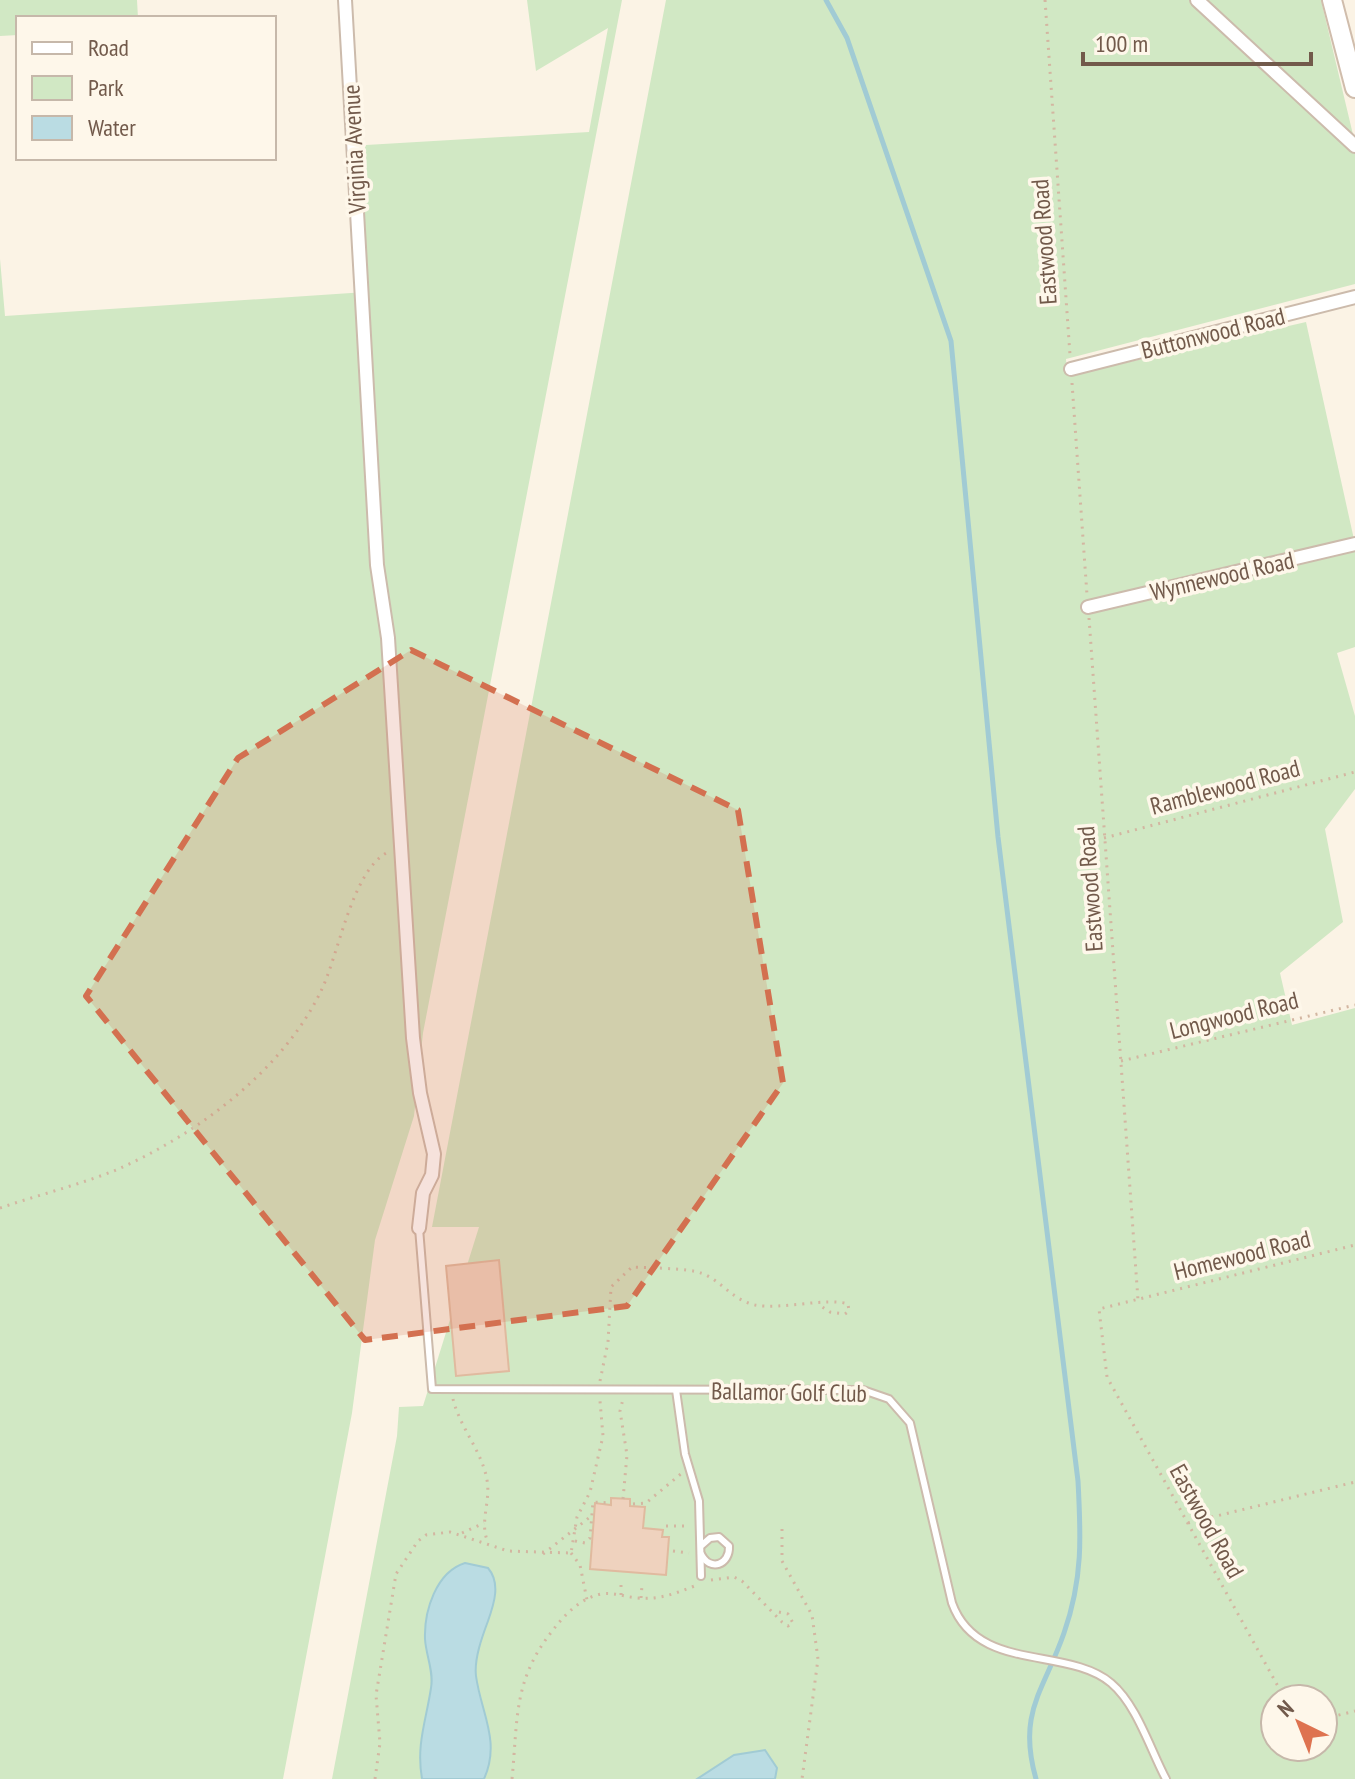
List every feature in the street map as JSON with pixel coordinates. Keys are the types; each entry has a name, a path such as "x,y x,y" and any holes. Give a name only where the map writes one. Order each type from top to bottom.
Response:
{"main road":[{"path":"1332,0 1355,88"}],"street":[{"name":"Virginia Avenue","path":"345,0 377,565 388,638 413,1038 420,1093 434,1154 432,1175 423,1193 419,1228"},
{"path":"1197,0 1355,146"},
{"name":"Buttonwood Road","path":"1071,369 1355,297"},
{"name":"Wynnewood Road","path":"1088,607 1355,544"}],"lane":[{"path":"419,1228 432,1389 451,1390"},
{"name":"Ballamor Golf Club","path":"451,1390 863,1390 889,1399 910,1423 956,1615 982,1641 1105,1678 1121,1694 1166,1779"},
{"path":"676,1390 690,1470 698,1492 701,1576"},
{"path":"714,1537 726,1542 729,1550 724,1563 714,1566 705,1562 701,1551 706,1540 714,1537"}],"path":[{"name":"Eastwood Road","path":"1045,0 1138,1300 1099,1309 1107,1377 1276,1683"},
{"name":"Ramblewood Road","path":"1104,838 1355,772"},
{"path":"0,1208 114,1171 169,1143 251,1080 293,1034 320,993 368,868 400,846"},
{"name":"Longwood Road","path":"1121,1061 1355,1005"},
{"name":"Homewood Road","path":"1138,1300 1355,1245"},
{"path":"571,1553 576,1525 590,1492 603,1436 598,1390 608,1342 611,1287 632,1267 701,1273 727,1292 754,1304 819,1305 841,1301 848,1304 849,1311 839,1314 819,1305"},
{"path":"451,1390 459,1420 487,1476 489,1498 484,1523 488,1542"},
{"path":"623,1499 627,1455 620,1403 630,1390"},
{"path":"633,1504 646,1503 677,1474 690,1470"},
{"path":"1188,1523 1355,1482"},
{"path":"575,1541 588,1542 593,1502 611,1503"},
{"path":"581,1508 593,1509"},
{"path":"543,1554 576,1525 592,1516"},
{"path":"462,1534 484,1523"},
{"path":"666,1526 700,1527"},
{"path":"782,1529 782,1561 812,1615 818,1659 802,1779"},
{"path":"375,1779 380,1743 376,1695 396,1574 406,1556 426,1535 462,1534 508,1551 571,1553"},
{"path":"673,1551 701,1551"},
{"path":"571,1553 580,1565 587,1600"},
{"path":"512,1779 516,1710 522,1680 530,1662 559,1622 587,1600 599,1595 663,1597 706,1581 734,1577 752,1588 782,1622 788,1626 793,1623 788,1614 774,1611"},
{"path":"621,1584 621,1595"},
{"path":"641,1598 642,1585"}],"highlighted area":[{"path":"411,650 738,810 783,1083 627,1306 365,1340 86,996 238,758"}],"green space":[{"path":"0,0 137,0 138,16 16,16 16,35 0,36"},
{"path":"527,0 622,0 423,1033 414,1116 375,1240 352,1413 283,1779 0,1779 0,259 5,316 366,292 357,161 366,145 589,132 608,28 536,71"},
{"path":"666,0 1321,0 1355,143 1355,284 1066,359 1067,376 1306,322 1355,544 1355,647 1337,653 1355,716 1355,789 1325,829 1343,922 1280,973 1292,1025 1355,1008 1355,1779 332,1779 397,1436 399,1407 423,1406 479,1227 432,1227"}],"water":[{"path":"465,1563 488,1568 495,1587 476,1669 490,1739 489,1765 484,1779 422,1779 421,1744 432,1682 425,1639 427,1617 439,1584 446,1575"},
{"path":"765,1750 777,1768 775,1779 697,1779 734,1755"}],"building":[{"path":"499,1260 509,1371 456,1376 446,1266"},
{"path":"611,1498 630,1499 630,1506 645,1507 643,1528 663,1530 662,1537 669,1537 666,1575 590,1569 595,1503 611,1505"}],"waterway":[{"path":"826,0 847,38 951,341 998,837 1078,1481 1080,1539 1075,1594 1064,1633 1031,1719 1031,1756 1036,1779"}]}
